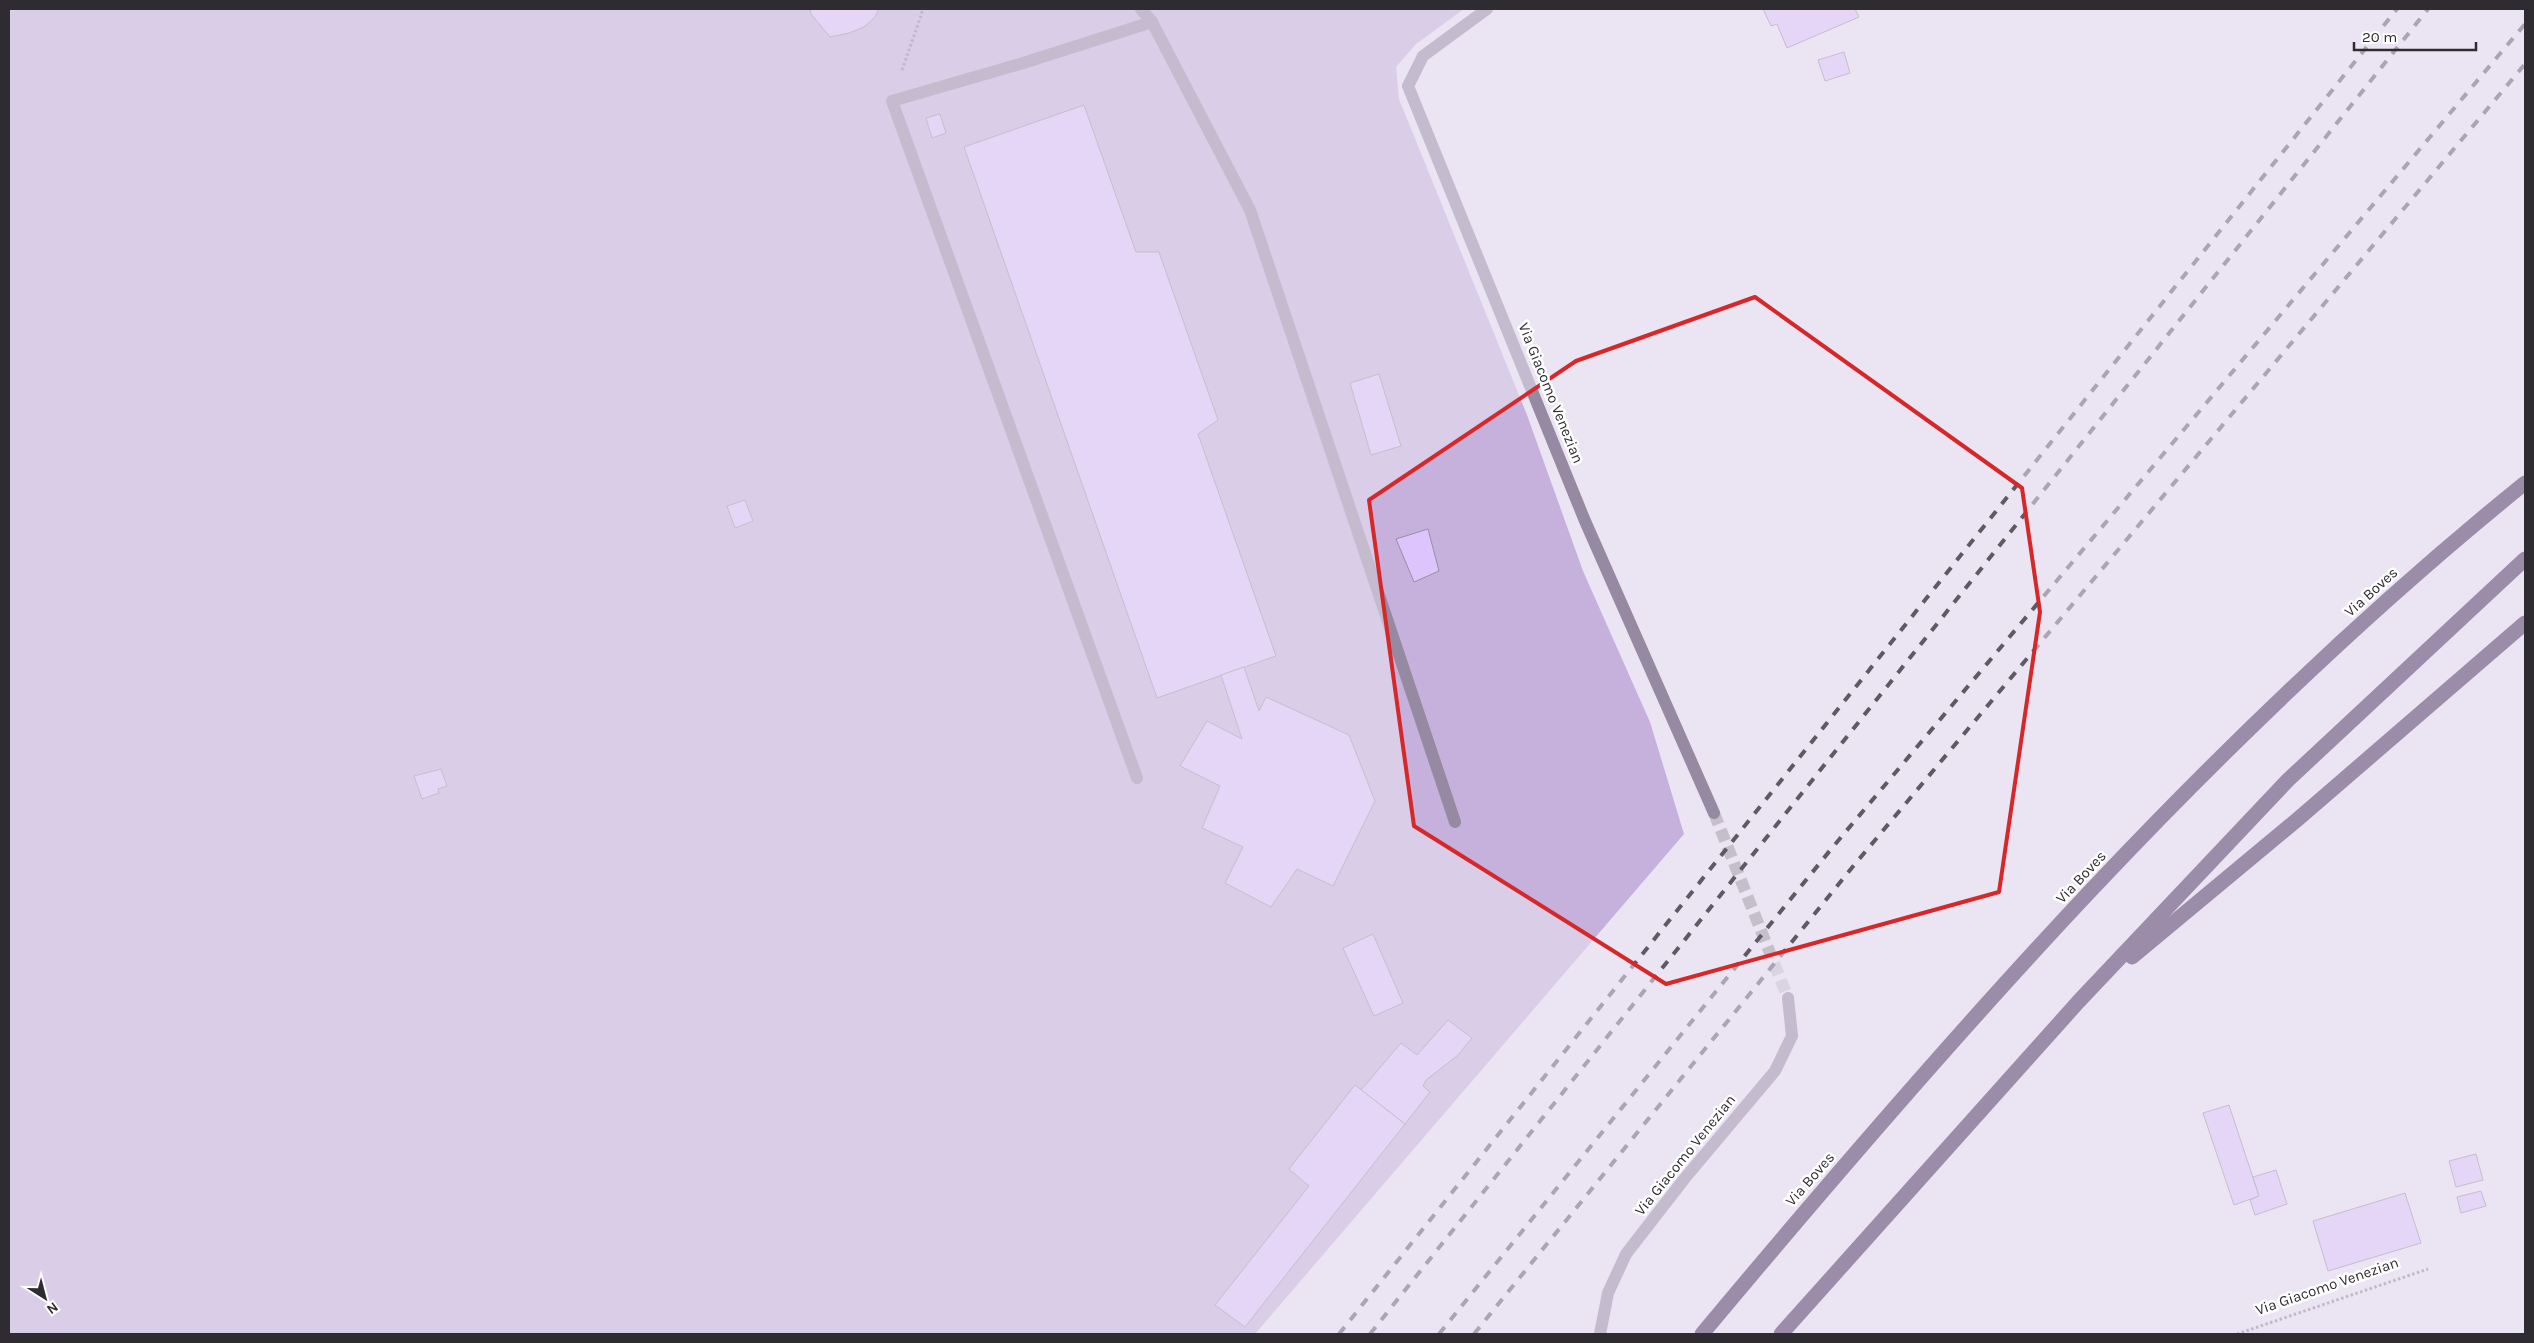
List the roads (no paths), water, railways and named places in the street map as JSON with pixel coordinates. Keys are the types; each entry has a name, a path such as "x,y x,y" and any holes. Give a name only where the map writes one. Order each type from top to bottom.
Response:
{"highway":[{"name":"Via Boves","path":"1702,1334 1974,1016 2174,805 2321,661 2413,577 2525,483"},
{"path":"1781,1334 2079,1001 2288,780 2525,559"},
{"path":"2079,1001 2291,825 2525,623"}],"street":[{"path":"1141,9 1152,22 1250,210 1454,822"},
{"name":"Via Giacomo Venezian","path":"1487,9 1423,56 1408,86 1585,521 1714,813"},
{"path":"1137,778 892,101 1020,64 1152,22"},
{"name":"Via Giacomo Venezian","path":"1600,1334 1608,1293 1626,1254 1685,1178 1775,1071 1792,1036 1788,998"}],"tunnel":[{"path":"1714,813 1788,998"}],"railway":[{"path":"1339,1334 2397,9"},
{"path":"1370,1334 2428,9"},
{"path":"1439,1334 1832,848 2525,24"},
{"path":"1474,1334 1855,864 2525,64"}]}
